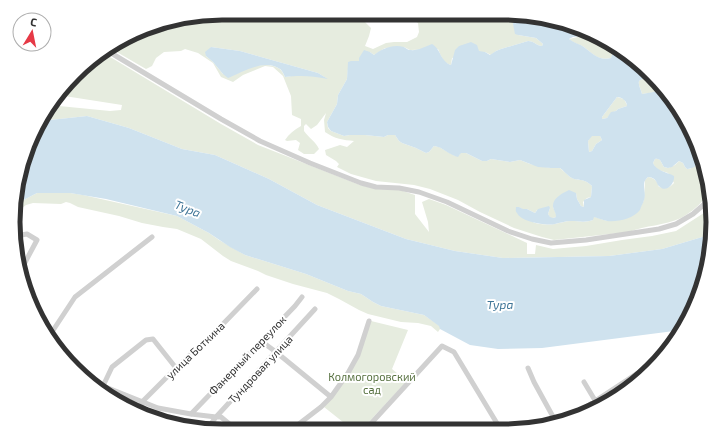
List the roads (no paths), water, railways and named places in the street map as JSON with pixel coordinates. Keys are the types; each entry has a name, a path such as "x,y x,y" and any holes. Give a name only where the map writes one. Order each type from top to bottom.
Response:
{"street":[{"path":"111,53 260,141 361,183 376,187 400,188 419,192 447,202 508,231 532,239 551,243 586,240 659,229 676,224 693,214 705,203"},
{"path":"20,235 27,234 37,240 25,263"},
{"path":"52,331 75,297 152,237"},
{"name":"улица Боткина","path":"142,402 257,289"},
{"name":"Фанерный переулок","path":"191,414 302,297"},
{"name":"Тундровая улица","path":"211,424 315,309"},
{"path":"299,424 321,407 331,397 348,373 358,355 369,321"},
{"path":"103,385 112,367 146,340 153,339 176,368"},
{"path":"261,341 331,397"},
{"path":"370,424 442,346 454,352 497,424"},
{"path":"528,368 553,418"},
{"path":"589,405 639,372"},
{"path":"584,382 595,401"},
{"path":"106,387 158,408 191,414 221,417 230,424"},
{"path":"141,407 142,402"}],"water":[{"path":"514,20 543,24 582,36 569,39 600,58 611,58 613,52 616,54 647,79 642,79 639,81 642,94 658,91 664,99 679,121 691,145 697,164 687,169 683,163 679,161 672,167 668,168 664,167 660,160 655,159 653,163 654,166 659,170 674,176 673,182 668,188 663,189 655,180 648,177 644,182 645,197 640,210 629,218 605,221 594,217 593,220 582,222 569,221 555,224 534,223 519,216 516,212 516,207 527,209 535,213 538,209 549,206 550,208 548,214 553,218 556,217 556,214 553,204 558,196 569,190 576,193 577,199 581,206 584,207 584,200 591,197 592,186 589,183 570,177 560,168 538,167 520,160 510,162 491,159 482,161 466,153 461,153 458,157 434,146 429,152 426,153 402,143 395,135 388,135 384,137 365,135 344,136 331,131 328,127 327,122 337,104 338,95 347,79 348,62 359,61 359,58 364,50 374,55 381,50 392,46 400,46 413,50 432,44 445,61 451,65 455,50 459,46 471,42 477,45 479,51 490,55 501,49 528,41 542,46 543,44 536,38 515,34 513,24","holes":["617,97 626,102 627,106 611,112 607,118 602,119","592,136 600,136 602,140 596,144 592,151 589,152 588,141"]},
{"path":"211,47 240,51 318,73 328,79 307,76 285,77 280,69 268,65 254,67 228,78 206,56 205,52"},
{"name":"Тура","path":"87,116 129,128 182,149 215,155 269,179 317,205 406,239 455,251 503,258 609,256 662,249 706,236 702,261 691,299 674,331 542,348 498,349 470,345 440,329 439,326 424,315 381,306 361,294 348,291 306,274 245,255 177,216 106,199 70,193 37,193 21,201 24,183 31,157 35,145 47,120"}],"park label":[{"name":"Колмогоровский сад","path":"372,382"}]}
